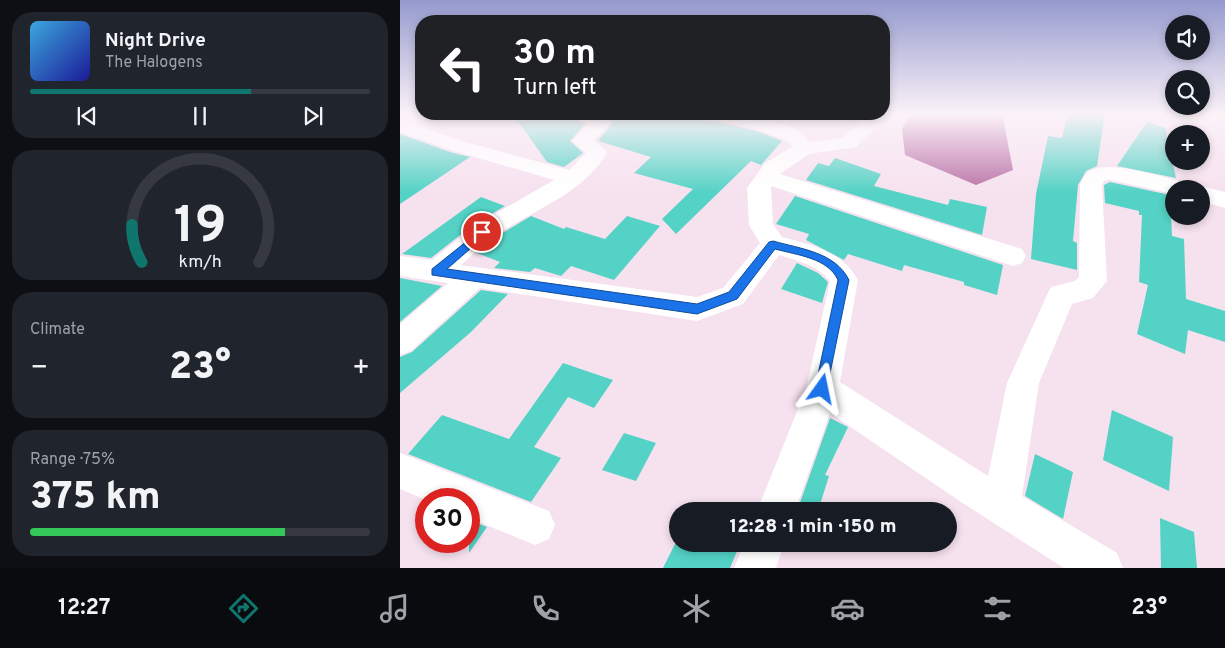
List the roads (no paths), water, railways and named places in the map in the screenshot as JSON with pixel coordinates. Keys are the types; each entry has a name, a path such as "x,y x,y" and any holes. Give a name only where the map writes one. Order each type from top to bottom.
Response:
{"street":[{"path":"440,140 572,178"},
{"path":"436,272 482,232 508,215 559,188 596,157 597,152 582,141 583,140"},
{"path":"798,140 803,149"},
{"path":"779,502 822,389 844,280 839,270 826,260 773,244 761,225 758,188 773,168 803,149 849,143 852,140"},
{"path":"1001,506 1023,383 1061,295 1083,290 1093,281 1091,185 1094,177 1099,173 1110,173 1165,185"},
{"path":"765,177 1013,256"},
{"path":"1210,196 1225,200"},
{"path":"400,266 697,309 733,296 773,244"},
{"path":"400,342 474,277"},
{"path":"822,389 1001,506 1102,568"},
{"path":"400,471 535,525"},
{"path":"755,568 761,552"}]}
